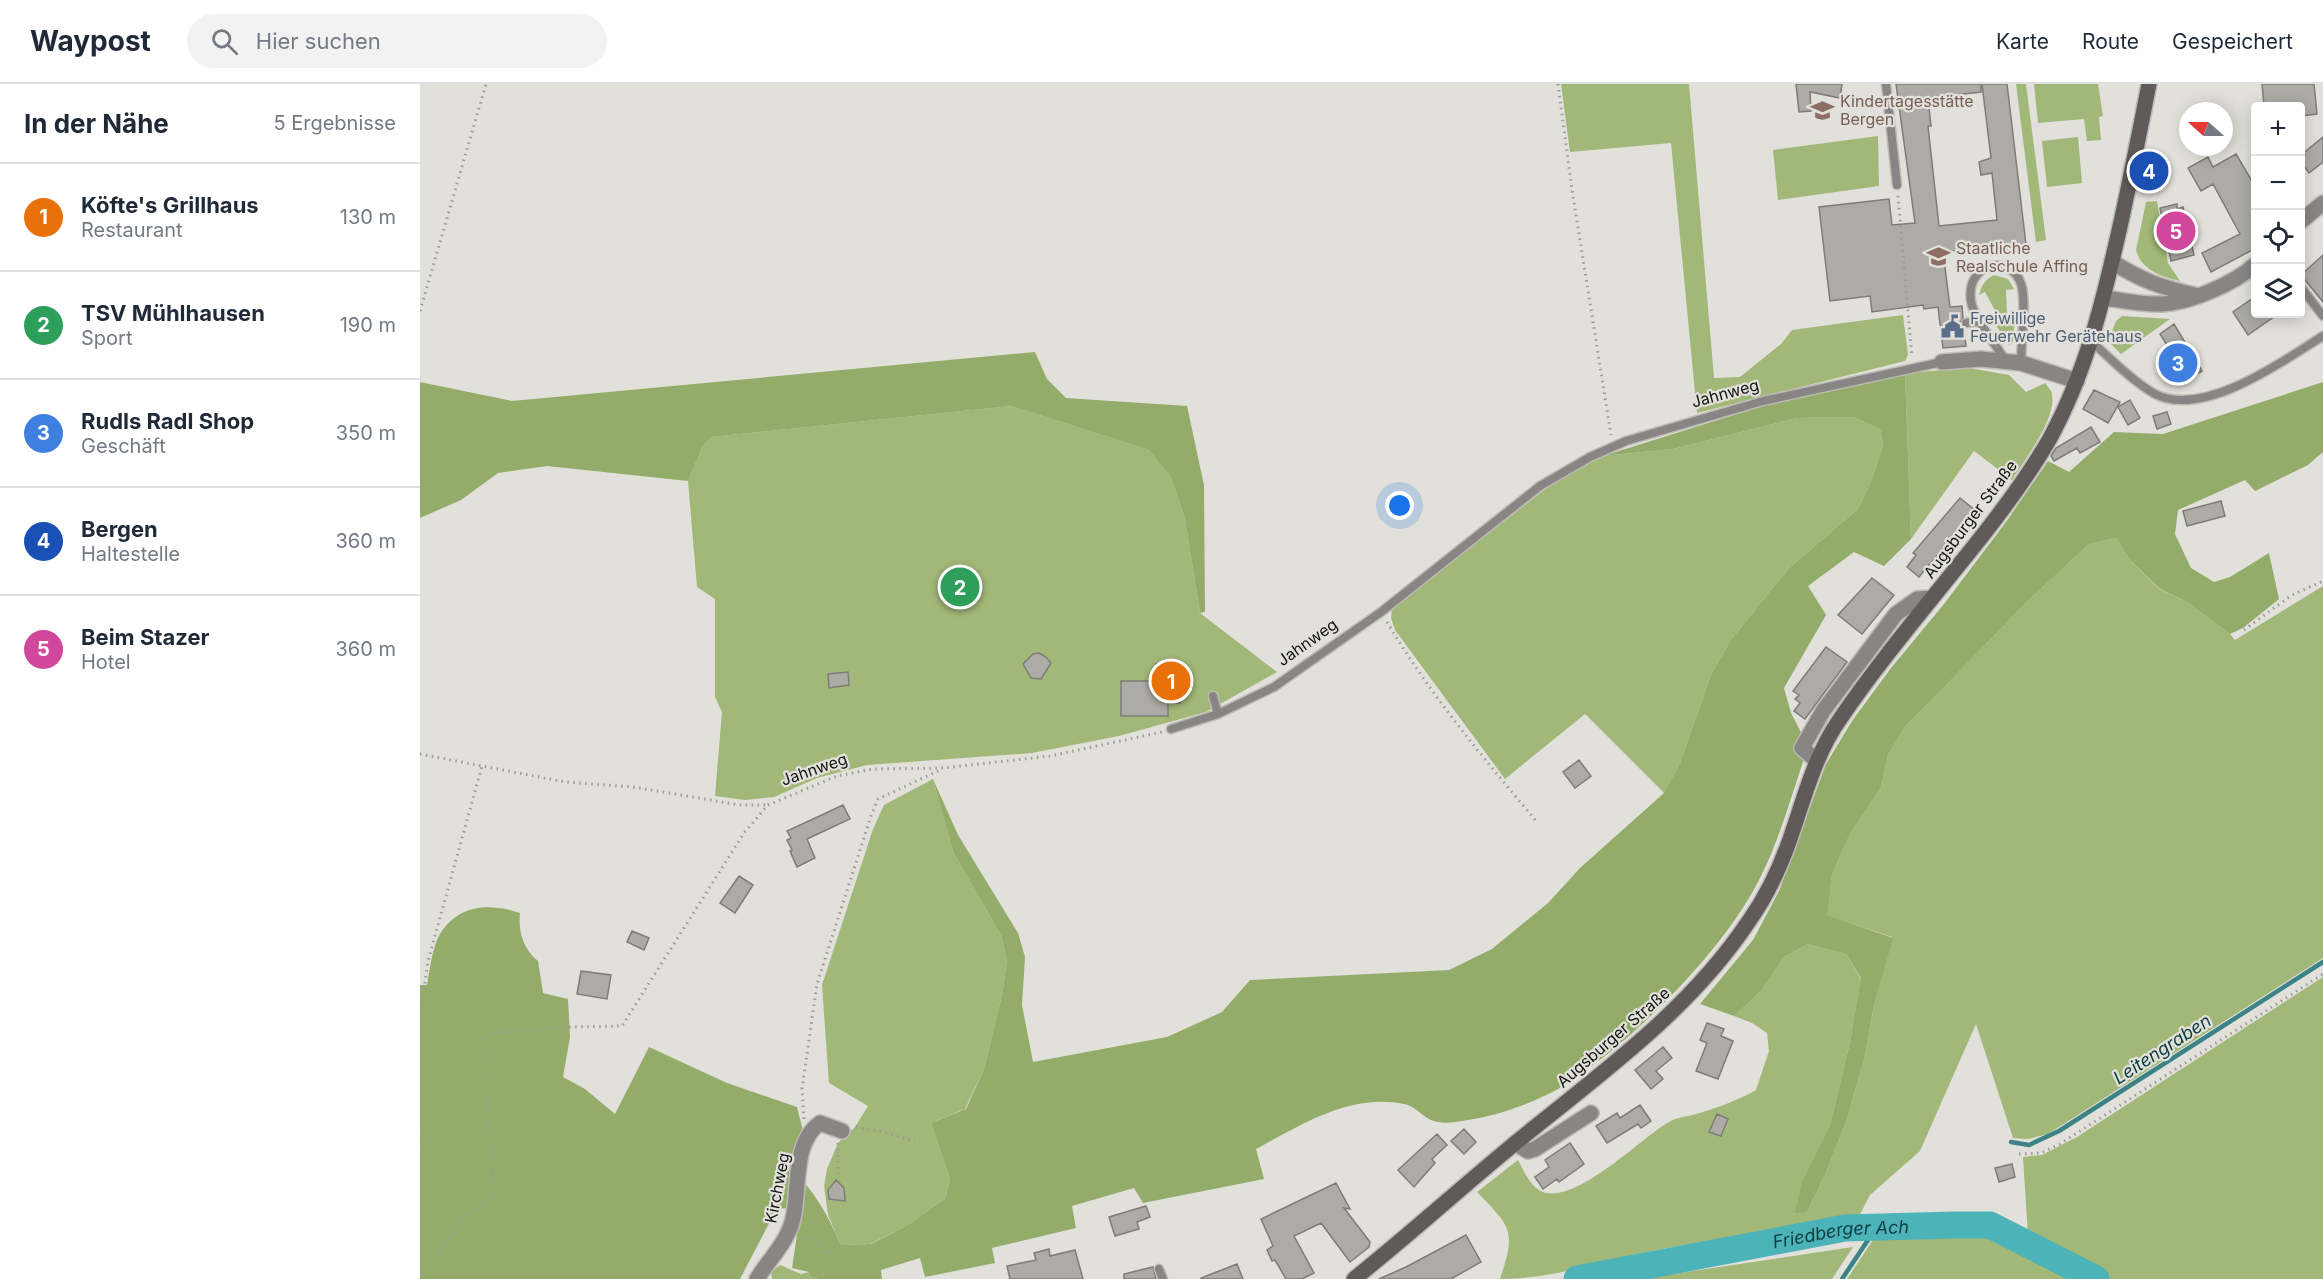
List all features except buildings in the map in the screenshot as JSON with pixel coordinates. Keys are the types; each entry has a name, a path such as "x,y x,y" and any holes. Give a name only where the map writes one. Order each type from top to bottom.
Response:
{"main road":[{"name":"Augsburger Straße","path":"1354,1279 1671,1014 1727,952 1764,899 1789,842 1817,761 1839,720 2017,491 2048,441 2077,381 2104,298 2134,167 2149,84"}],"street":[{"path":"2305,219 2323,203"},
{"path":"2112,262 2138,278 2160,287 2198,295"},
{"path":"2104,298 2157,304 2170,303 2198,295 2232,280 2251,267"},
{"name":"Jahnweg","path":"1942,362 1980,359 2014,362 2077,381"},
{"path":"1515,1143 1528,1151 1535,1149 1591,1113"},
{"name":"Kirchweg","path":"757,1279 782,1245 792,1221 802,1150 807,1135 820,1124 842,1131"}],"lane":[{"path":"1886,84 1897,185"},
{"path":"1995,266 2013,271 2022,286 2014,362 1981,321 1971,300 1973,280 1977,272 1995,266"},
{"path":"2305,291 2323,316"},
{"path":"1966,323 1981,321"},
{"path":"2091,341 2122,370 2157,394 2186,401 2251,380 2323,336"},
{"name":"Jahnweg","path":"1171,729 1218,714 1274,687 1381,612 1540,486 1614,446 1693,420 1763,401 1942,362"},
{"path":"1213,696 1218,714"},
{"path":"1160,1269 1162,1279"}],"path":[{"path":"420,310 486,84"},
{"path":"1558,84 1605,405 1614,446"},
{"path":"1897,185 1912,368"},
{"path":"2244,630 2292,595 2323,581"},
{"path":"1381,612 1400,643 1448,710 1504,784 1537,822"},
{"name":"Jahnweg","path":"420,1278 464,1217 494,1197 484,1034 569,1027 622,1026 744,833 768,805 837,776 873,769 944,768 1050,756 1171,729"},
{"path":"420,754 565,782 633,787 739,805 768,805"},
{"path":"420,1019 428,961 482,766"},
{"path":"807,1135 801,1106 802,1089 818,984 878,799 944,768"},
{"path":"2019,1154 2041,1153 2060,1144 2323,974"},
{"path":"420,1127 431,1146 420,1149"},
{"path":"838,1178 838,1143 842,1131 855,1127 915,1142"},
{"path":"794,1240 801,1237 818,1240 825,1253 841,1245"}],"green space":[{"path":"1561,84 1689,84 1714,378 1740,377 1781,344 1792,330 1903,315 1908,355 1905,361 1697,413 1671,143 1570,152"},
{"path":"2016,84 2026,84 2046,240 2036,242"},
{"path":"2034,84 2098,84 2103,116 2099,117 2101,140 2087,141 2084,119 2038,123"},
{"path":"1878,136 1879,186 1778,200 1773,150"},
{"path":"2078,137 2082,183 2047,187 2042,141"},
{"path":"2157,201 2168,263 2180,281 2159,275 2147,268 2136,250 2146,202"},
{"path":"1994,275 2008,279 2014,289 2006,290 2007,316 2015,316 2013,342 2009,345 1991,318 1997,314 1985,292 1979,295 1984,283"},
{"path":"2122,316 2170,319 2121,354 2108,341 2116,321"},
{"path":"1035,352 1047,379 1066,398 1187,406 1204,485 1205,612 1200,613 1185,519 1171,478 1149,450 1011,406 711,437 702,448 688,481 547,466 498,473 461,500 420,518 420,382 512,401"},
{"path":"1969,368 2009,375 2026,392 2045,383 2052,393 2050,415 2012,480 1974,451 1911,539 1905,373"},
{"path":"1905,373 1911,539 1884,566 1854,552 1808,586 1826,615 1784,688 1791,713 1803,736 1796,753 1804,759 1780,830 1758,882 1733,923 1692,974 1668,999 1618,1045 1558,1089 1506,1111 1449,1123 1431,1120 1404,1104 1364,1103 1345,1107 1308,1121 1256,1149 1264,1179 1143,1203 1134,1188 1072,1206 1076,1228 992,1248 995,1263 925,1277 920,1258 881,1270 882,1279 817,1279 810,1276 809,1272 792,1268 798,1228 785,1208 776,1210 740,1279 420,1279 420,985 427,985 433,952 440,934 456,917 476,908 487,907 520,913 523,939 529,951 538,961 543,993 568,999 570,1037 563,1077 585,1089 615,1114 649,1047 727,1083 797,1107 803,1131 790,1168 820,1204 841,1245 871,1244 906,1226 945,1199 950,1179 931,1123 966,1109 984,1069 1002,995 1007,961 1001,935 953,852 933,779 958,835 1018,933 1025,957 1022,1005 1033,1062 1167,1037 1222,1012 1250,980 1449,970 1492,949 1548,903 1580,868 1664,793 1680,763 1711,675 1730,641 1788,569 1858,509 1872,479 1883,445 1880,429 1853,417 1797,418 1673,449 1603,456 1791,397"},
{"path":"2323,382 2323,452 2308,465 2255,491 2245,480 2178,510 2175,534 2191,568 2214,582 2230,577 2269,553 2279,599 2243,628 2230,634 2187,602 2160,589 2132,562 2116,538 2089,544 2027,602 1905,727 1888,755 1881,787 1850,834 1832,875 1827,915 1893,938 1874,1005 1865,1056 1846,1122 1825,1175 1807,1212 1795,1213 1802,1182 1830,1125 1850,1042 1861,978 1846,954 1808,944 1784,957 1761,991 1734,1016 1700,1004 1753,940 1779,891 1826,764 1852,721 2006,522 2048,461 2069,472 2114,432 2163,434"},
{"path":"1011,406 1149,450 1171,478 1185,519 1200,613 1277,672 1206,712 1119,736 1032,753 867,765 817,778 774,797 745,800 715,796 722,712 715,697 715,599 697,587 688,481 702,448 711,437"},
{"path":"1853,417 1880,429 1883,445 1872,479 1858,509 1788,569 1730,641 1711,675 1680,763 1664,793 1585,714 1505,779 1395,630 1391,618 1392,608 1544,490 1603,456 1673,449 1797,418"},
{"path":"2116,538 2132,562 2159,589 2187,602 2235,640 2323,586 2323,958 2048,1134 2028,1139 2013,1138 1976,1024 1920,1151 1870,1195 1856,1222 1657,1250 1540,1276 1500,1279 1508,1250 1508,1231 1498,1214 1477,1192 1518,1160 1531,1183 1538,1190 1557,1193 1573,1188 1609,1167 1669,1122 1726,1104 1756,1090 1769,1051 1767,1033 1752,1023 1734,1016 1761,991 1784,957 1808,944 1846,954 1861,979 1850,1042 1830,1125 1802,1183 1807,1212 1825,1175 1846,1122 1865,1056 1874,1005 1892,937 1826,915 1832,875 1850,834 1881,787 1888,755 1905,727 2027,602 2089,544"},
{"path":"933,779 953,852 1001,935 1007,961 1002,995 984,1069 965,1109 931,1123 950,1179 945,1199 906,1226 870,1244 841,1245 828,1215 824,1186 827,1169 838,1143 855,1127 868,1106 829,1083 822,985 873,829 884,805"},
{"path":"2323,977 2323,1279 2108,1279 2058,1254 2028,1235 2023,1157 2042,1155 2077,1137"},
{"path":"1979,1229 2000,1236 2073,1279 1847,1279 1877,1234"},
{"path":"1853,1247 1832,1279 1639,1279"},
{"path":"780,1265 801,1274 809,1272 810,1276 817,1279 772,1279 771,1272"}],"waterway":[{"name":"Leitengraben","path":"2011,1142 2029,1145 2059,1131 2323,962"},
{"name":"Friedberger Ach","path":"1577,1279 1845,1228 1954,1225 1990,1225 2096,1279"},
{"path":"1842,1279 1876,1228"}],"place":[{"name":"Kindertagesstätte Bergen","path":"1822,110"},
{"name":"Bergen","path":"2149,171"},
{"name":"Beim Stazer","path":"2176,231"},
{"name":"Staatliche Realschule Affing","path":"1938,257"},
{"name":"Freiwillige Feuerwehr Gerätehaus","path":"1952,327"},
{"name":"Rudls Radl Shop","path":"2178,363"},
{"name":"TSV Mühlhausen","path":"960,587"},
{"name":"Köfte's Grillhaus","path":"1171,681"}]}
